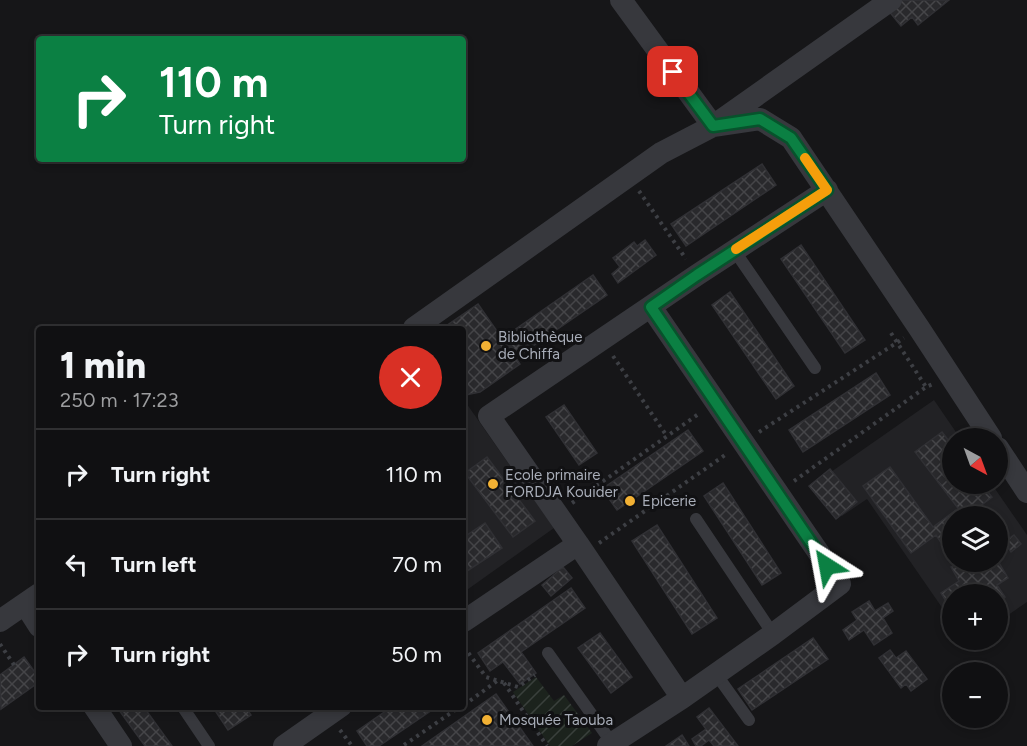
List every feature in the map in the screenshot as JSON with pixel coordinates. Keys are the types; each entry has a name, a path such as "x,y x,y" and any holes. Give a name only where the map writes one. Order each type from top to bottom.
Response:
{"street":[{"path":"621,0 713,126"},
{"path":"417,326 661,153 713,126 891,0"},
{"path":"713,126 760,119 791,138 920,328 984,428"},
{"path":"682,698 489,416 734,250 827,190"},
{"path":"610,745 682,698 840,584 651,307"},
{"path":"1008,463 1027,492"},
{"path":"466,620 581,548"},
{"path":"0,621 32,599 36,614"},
{"path":"97,710 121,746"},
{"path":"284,746 334,710"}],"lane":[{"path":"734,250 815,368"},
{"path":"696,519 773,634"},
{"path":"548,653 610,745"},
{"path":"716,674 749,720"},
{"path":"185,710 209,746"}],"path":[{"path":"629,176 697,275"},
{"path":"581,548 920,328"},
{"path":"891,333 926,387"},
{"path":"602,339 666,435"},
{"path":"777,493 926,387 950,378"},
{"path":"557,513 716,402"},
{"path":"0,644 14,665"},
{"path":"466,650 486,677 518,687 535,675"},
{"path":"466,703 498,681"},
{"path":"504,683 547,746"},
{"path":"404,746 456,710"}],"shaded area":[{"path":"934,400 953,428 942,428 942,494 999,494 1007,506 942,506 942,572 1008,572 1008,508 1027,535 1027,602 1008,615 1008,584 942,584 942,608 867,499 842,516 818,481"},
{"name":"Ecole primaire FORDJA Kouider","path":"466,403 554,528 466,591"},
{"path":"536,677 554,701 564,695 592,733 572,746 550,746 513,692"}],"building":[{"path":"901,0 949,0 918,25 912,17 901,26 888,10"},
{"path":"762,164 776,185 686,246 671,224"},
{"path":"645,240 656,255 618,283 612,274 620,267 613,258 634,242 637,246"},
{"path":"801,245 865,340 845,353 781,259"},
{"path":"593,275 607,295 514,359 500,340"},
{"path":"730,292 794,386 776,399 712,305"},
{"name":"Bibliothèque de Chiffa","path":"478,304 520,364 480,392 466,395 466,326 446,326"},
{"path":"876,373 890,395 803,452 789,430"},
{"path":"564,405 597,453 579,465 546,417"},
{"path":"688,430 703,451 617,510 602,489"},
{"path":"942,432 942,487 915,452"},
{"path":"487,457 535,521 513,537 466,472"},
{"path":"890,467 933,527 942,520 942,544 936,535 911,553 863,486"},
{"path":"830,469 857,502 836,519 809,486"},
{"path":"723,483 781,573 762,585 704,496"},
{"path":"947,494 990,494 992,497 980,506 956,506"},
{"path":"485,523 502,548 466,572 466,536"},
{"path":"657,525 717,618 692,634 632,541"},
{"path":"1014,535 1021,544 1011,552 1008,548 1008,539"},
{"path":"563,567 572,578 551,596 542,585"},
{"path":"954,572 1004,572 1008,578 999,584 954,584 959,581"},
{"path":"571,588 585,608 521,652 536,673 520,684 503,662 490,671 478,653"},
{"path":"869,601 875,611 888,603 893,611 883,618 892,633 874,645 864,630 849,640 843,630 857,620 852,612"},
{"path":"600,633 632,677 611,693 578,648"},
{"path":"813,638 828,659 752,710 738,689"},
{"path":"890,650 896,658 906,651 927,679 911,691 906,684 901,688 879,658"},
{"path":"24,657 36,674 36,684 1,709 0,675"},
{"name":"Mosquée Taouba","path":"496,694 533,746 422,746"},
{"path":"709,708 738,746 714,746 709,740 701,746 696,746 692,739 706,729 697,717"},
{"path":"119,710 146,710 172,746 145,746"},
{"path":"215,710 248,710 251,715 228,730"},
{"path":"387,710 432,710 379,746 367,746 357,731"},
{"path":"682,735 689,746 666,746"}],"slow traffic":[{"path":"736,249 827,190 805,158"}],"place":[{"name":"Bibliothèque de Chiffa","path":"486,346"},
{"name":"Ecole primaire FORDJA Kouider","path":"493,484"},
{"name":"Epicerie","path":"630,501"},
{"name":"Mosquée Taouba","path":"487,720"}],"route":[{"path":"673,72 713,126 760,119 791,138 827,190 651,307 827,566"}]}
